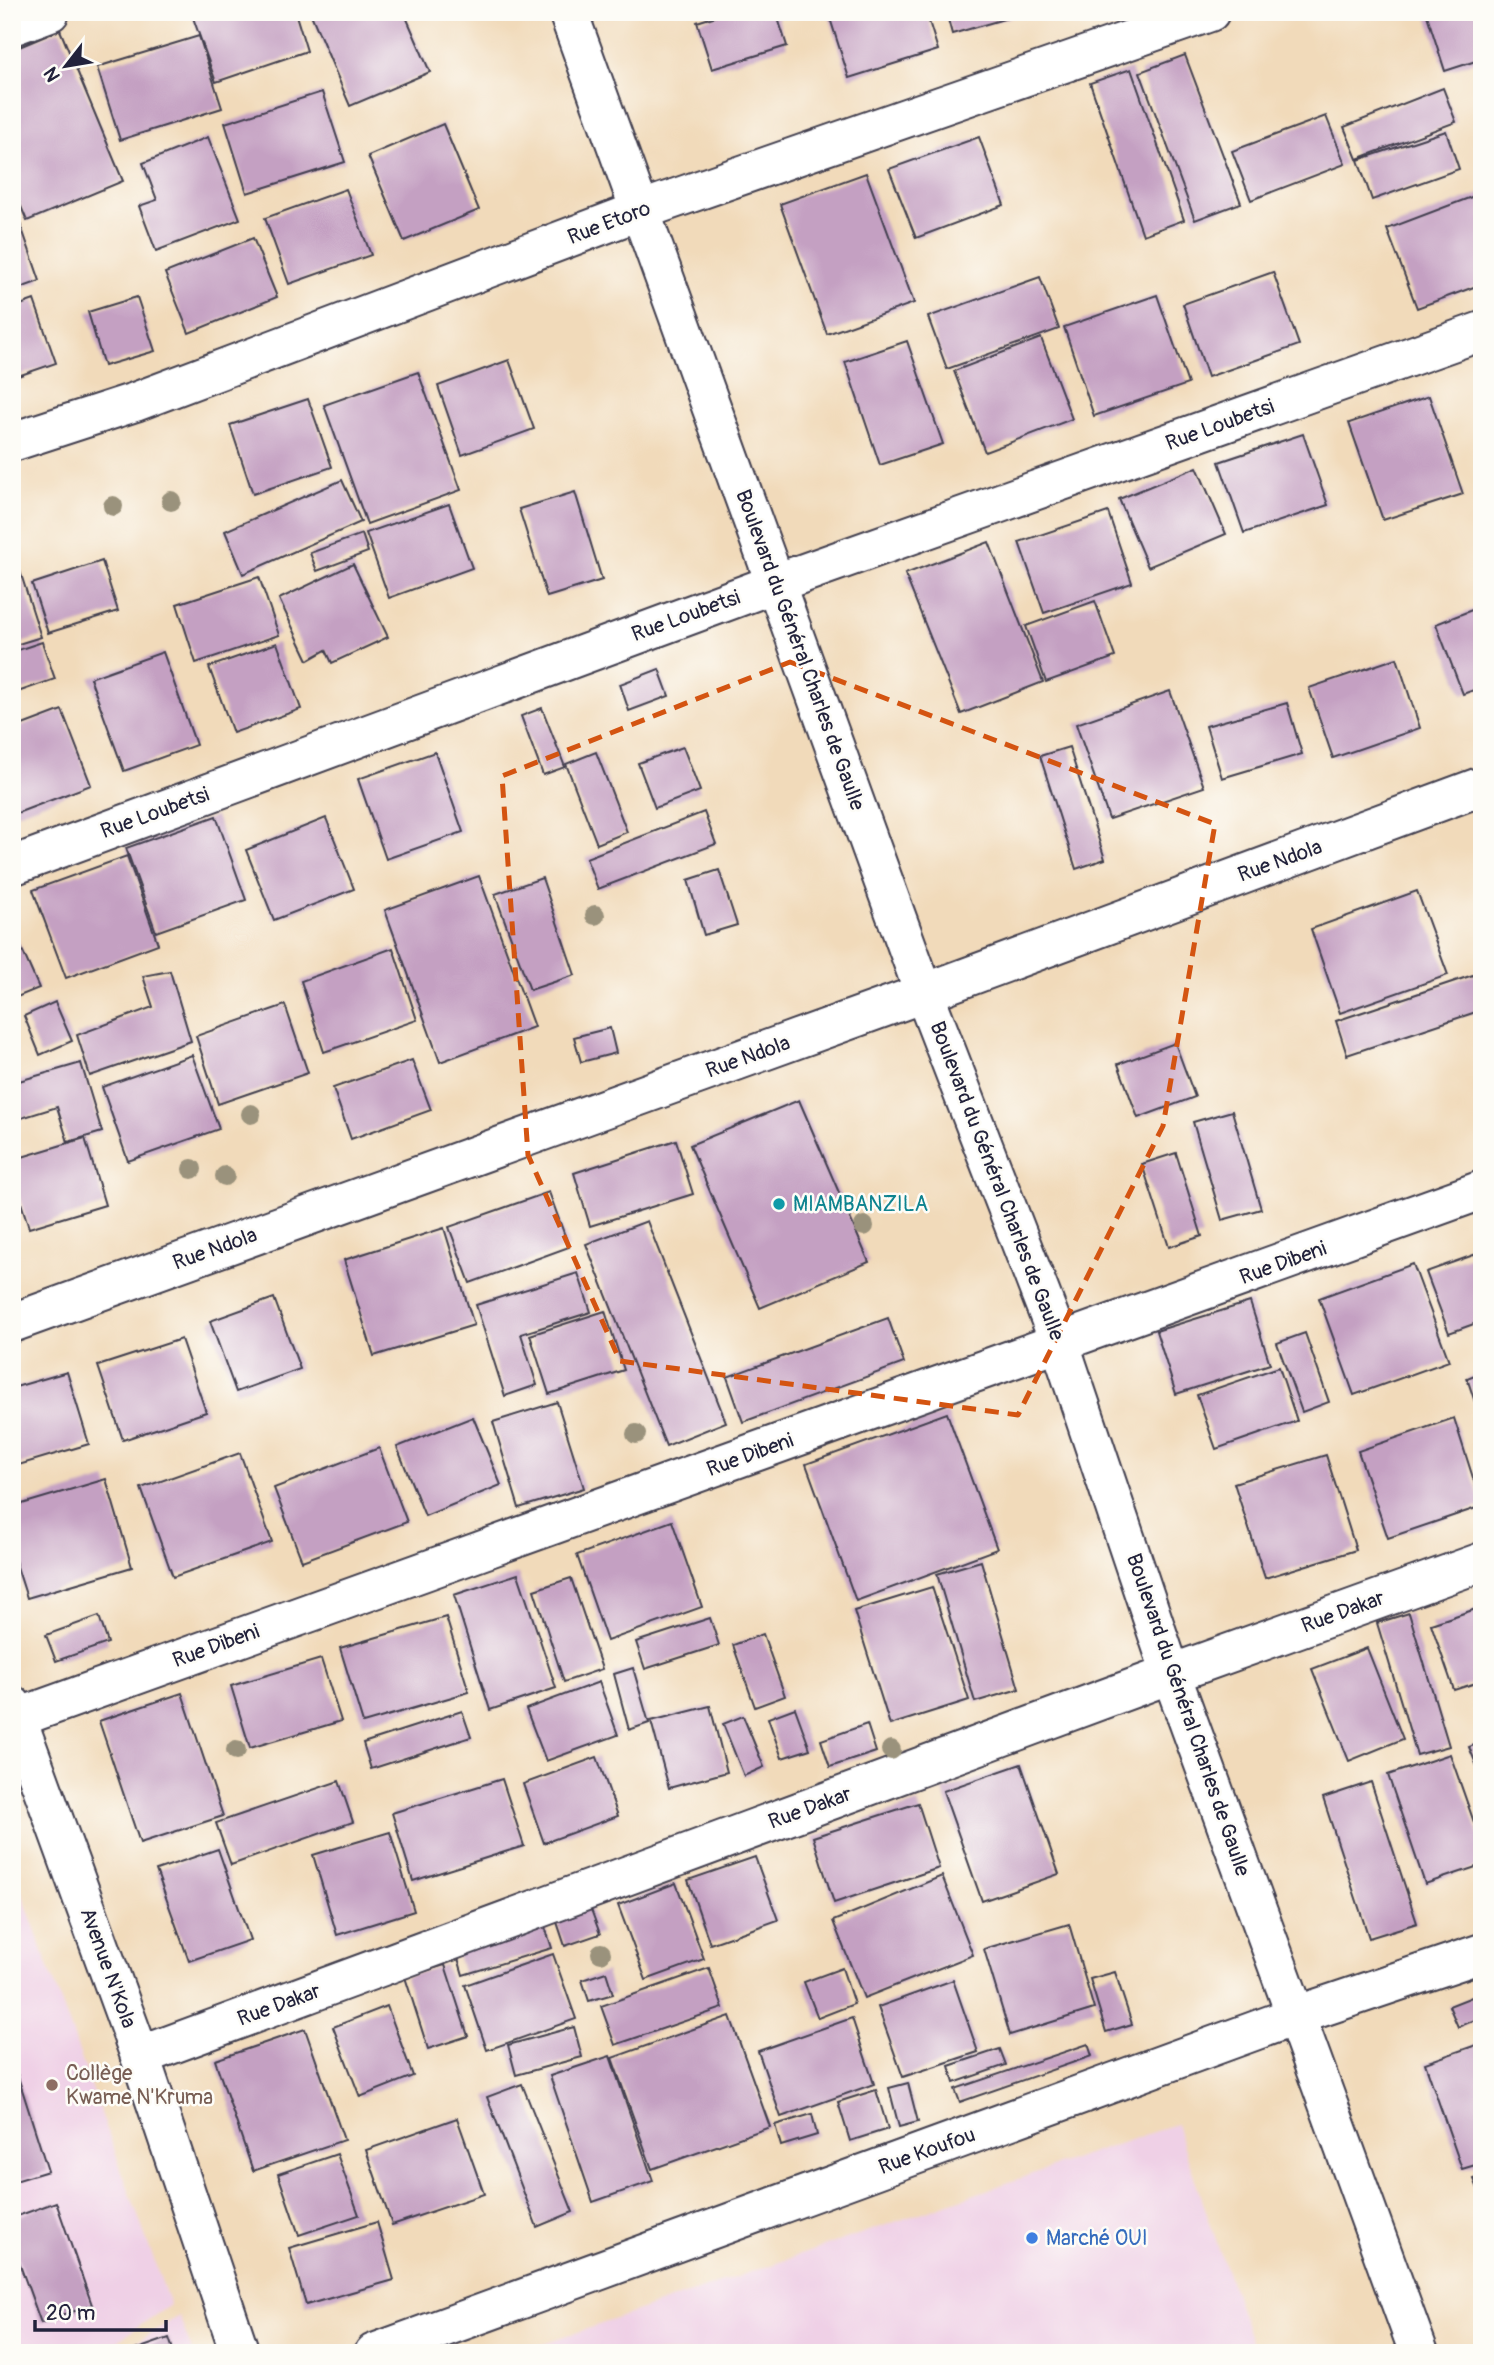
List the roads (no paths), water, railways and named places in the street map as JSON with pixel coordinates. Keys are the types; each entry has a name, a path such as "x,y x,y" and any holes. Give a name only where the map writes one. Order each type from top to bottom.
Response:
{"street":[{"path":"12,26 50,12"},
{"name":"Boulevard du Général Charles de Gaulle","path":"568,12 924,993 1060,1344 1171,1674 1419,2353"},
{"name":"Rue Etoro","path":"12,442 161,392 639,211 1210,12"},
{"name":"Rue Loubetsi","path":"12,866 776,583 1482,331"},
{"name":"Rue Ndola","path":"12,1323 924,993 1482,786"},
{"name":"Rue Dibeni","path":"14,1711 1060,1344 1482,1190"},
{"name":"Rue Dakar","path":"140,2056 1171,1674 1482,1562"},
{"name":"Avenue N'Kola","path":"14,1711 140,2056 240,2353"},
{"name":"Rue Koufou","path":"374,2353 1295,2016 1482,1953"}],"place":[{"name":"MIAMBANZILA","path":"779,1204"},
{"name":"Collège Kwame N'Kruma","path":"52,2085"},
{"name":"Marché OUI","path":"1032,2238"}]}
